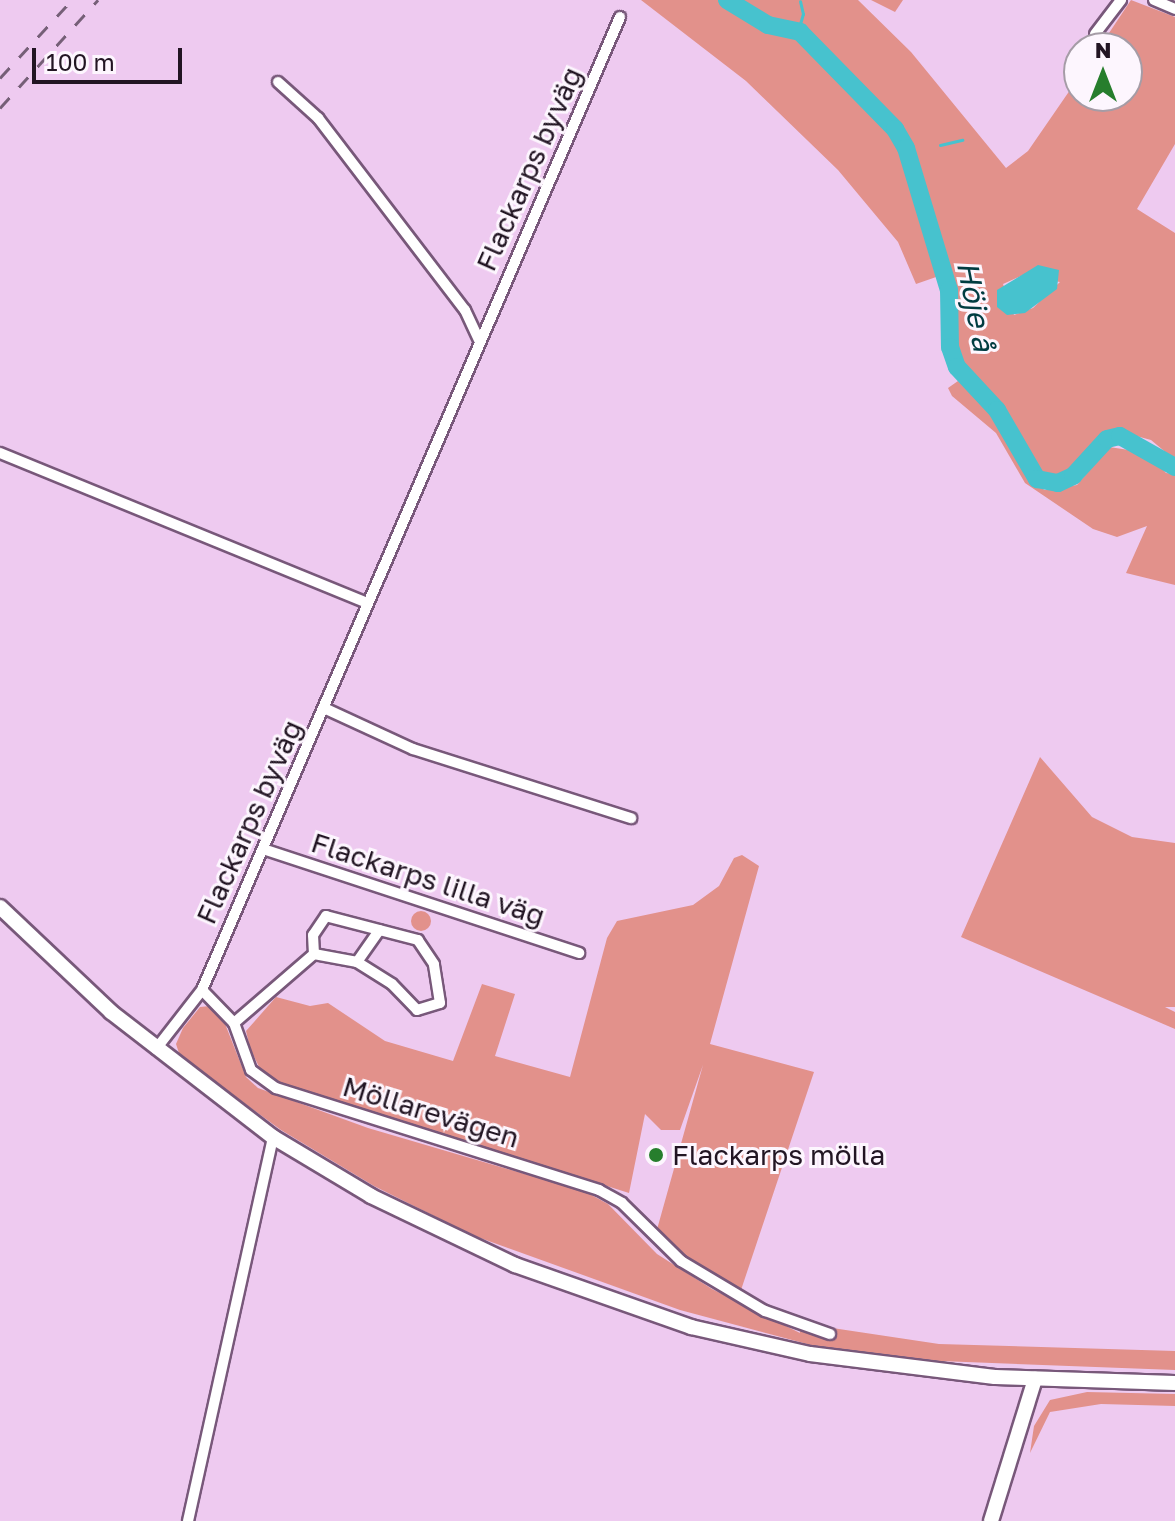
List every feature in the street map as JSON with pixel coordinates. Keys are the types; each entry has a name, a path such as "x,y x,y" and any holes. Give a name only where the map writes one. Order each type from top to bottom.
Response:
{"main road":[{"path":"0,907 156,1049 273,1137 371,1196 451,1236 647,1313 810,1354 1035,1379 1175,1383"},
{"path":"991,1521 1035,1379"}],"street":[{"path":"1097,32 1121,0"},
{"path":"1154,0 1175,9"},
{"name":"Flackarps byväg","path":"156,1049 202,990 326,709 367,603 620,17"},
{"name":"Flackarps byväg","path":"278,82 318,118 465,310 479,340"},
{"path":"0,453 367,603"},
{"path":"326,709 413,749 631,818"},
{"name":"Flackarps lilla väg","path":"263,849 579,953"},
{"path":"326,916 426,946 440,982 440,1003 417,1010 392,984 357,962 314,954 313,935 326,916"},
{"path":"357,962 379,930"},
{"path":"234,1023 314,954"},
{"name":"Möllarevägen","path":"202,990 234,1023 251,1070 276,1088 599,1190 640,1222 681,1261 753,1304 830,1334"},
{"path":"188,1521 273,1137"}],"shaded area":[{"path":"641,0 858,0 911,52 1006,168 1028,151 1063,100 1063,112 1143,112 1143,32 1110,32 1131,0 1175,17 1175,144 1137,209 1175,233 1175,460 1151,440 1118,431 1104,436 1071,472 1057,478 1040,475 1002,407 962,364 954,348 953,288 939,276 916,284 898,242 838,170 746,81","holes":["1023,275 1060,282 1033,308 1014,315 1003,284"]},
{"path":"871,0 903,0 895,12"},
{"path":"1038,265 1059,270 1057,289 1025,313 1007,315 997,307 997,290"},
{"path":"958,381 986,402 1033,484 1045,490 1077,485 1109,447 1149,453 1166,473 1175,474 1175,585 1126,573 1147,526 1117,537 1093,529 1025,483 996,433 952,396 948,388"},
{"path":"1040,757 1092,817 1132,837 1175,843 1175,1007 1165,1007 1175,1012 1175,1029 961,937"},
{"path":"742,855 759,866 710,1044 814,1072 740,1293 669,1248 656,1233 703,1065 680,1130 661,1130 645,1114 629,1193 280,1083 260,1069 250,1048 246,1031 276,997 310,1006 328,1003 385,1041 453,1061 482,984 515,994 495,1056 570,1077 607,938 617,921 693,905 719,886 734,858"},
{"path":"421,911 428,914 431,921 428,928 421,931 414,928 411,921 414,914"},
{"path":"210,1006 220,1011 246,1077 258,1088 368,1128 586,1192 608,1204 657,1254 712,1289 800,1333 799,1323 939,1344 1175,1351 1175,1370 940,1361 811,1345 680,1310 472,1235 374,1186 281,1130 180,1056 176,1044 183,1028 200,1007"},
{"path":"1087,1392 1175,1394 1175,1406 1101,1404 1050,1412 1030,1453 1034,1426 1050,1400"}],"waterway":[{"name":"Höje å","path":"727,0 768,25 800,32 895,129 906,148 949,290 950,347 957,367 997,410 1037,479 1058,483 1073,476 1107,439 1120,436 1175,467"},
{"path":"798,31 803,14 800,1"},
{"path":"940,145 962,140"}],"railway":[{"path":"0,78 72,0"},
{"path":"0,108 98,0"}],"place":[{"name":"Flackarps mölla","path":"656,1155"}]}
